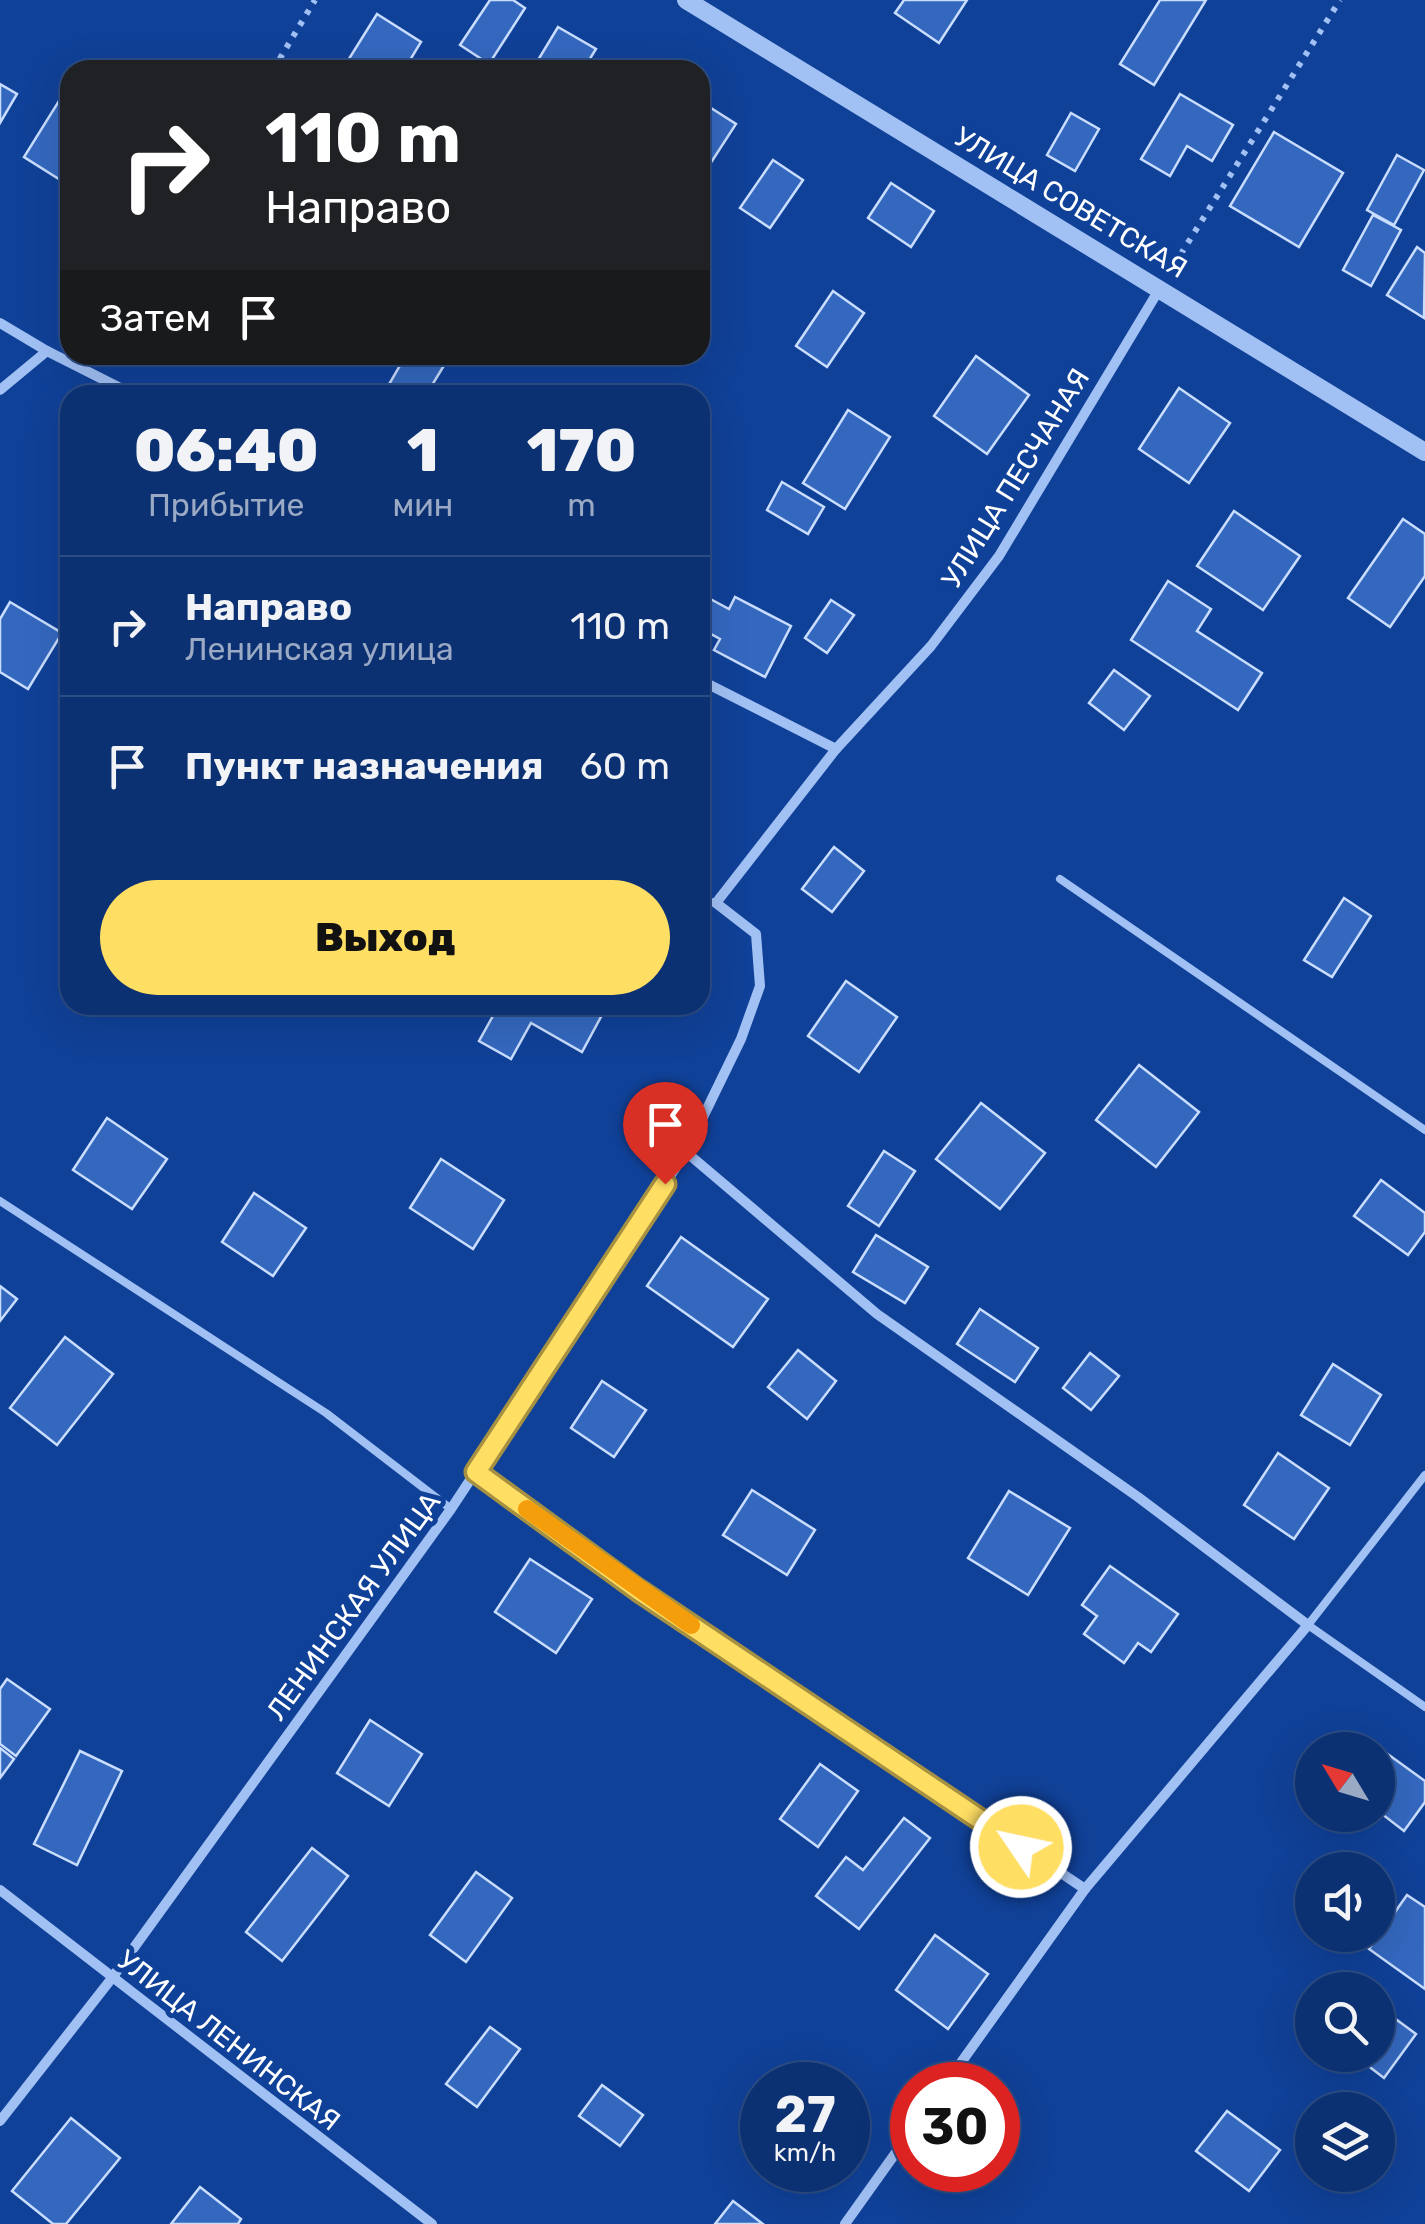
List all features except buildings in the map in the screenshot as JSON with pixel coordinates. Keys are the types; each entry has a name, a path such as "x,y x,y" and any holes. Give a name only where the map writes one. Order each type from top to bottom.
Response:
{"street":[{"name":"УЛИЦА СОВЕТСКАЯ","path":"686,0 1425,452"},
{"name":"УЛИЦА ПЕСЧАНАЯ","path":"836,748 931,646 999,556 1160,288"},
{"path":"0,323 60,358"},
{"path":"0,390 46,351"},
{"path":"74,365 114,385"},
{"path":"710,685 836,748 716,903"},
{"name":"ЛЕНИНСКАЯ УЛИЦА","path":"0,2121 112,1978 451,1509 686,1152 741,1040 760,986 756,934 716,903"},
{"path":"686,1152 877,1314 1138,1497 1308,1624 1085,1890 962,2062"},
{"path":"476,1472 638,1590 1085,1890"},
{"name":"УЛИЦА ЛЕНИНСКАЯ","path":"0,1890 432,2224"},
{"path":"845,2224 890,2161"}],"lane":[{"path":"1060,879 1425,1130"},
{"path":"710,902 716,903"},
{"path":"0,1201 326,1412 451,1509"},
{"path":"1425,1475 1308,1624 1425,1707"}],"path":[{"path":"279,60 315,0"},
{"path":"1160,288 1340,0"}],"slow traffic":[{"path":"527,1509 691,1625"}],"route":[{"path":"665,1184 476,1472 638,1590 1021,1847"}]}
